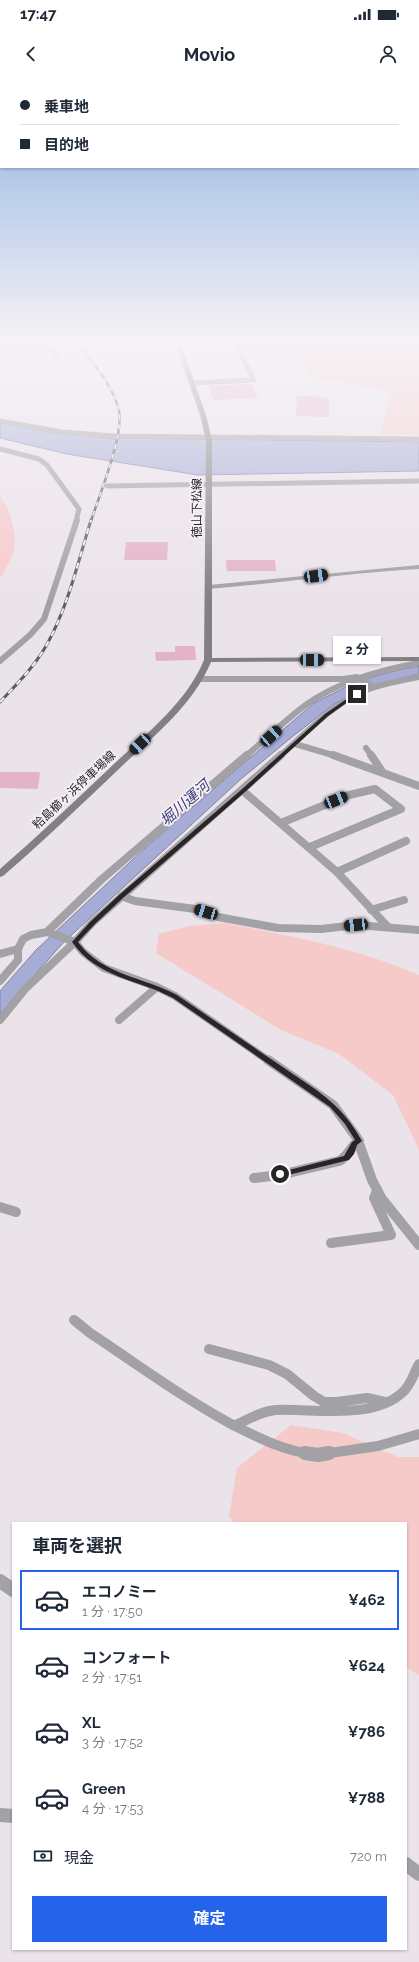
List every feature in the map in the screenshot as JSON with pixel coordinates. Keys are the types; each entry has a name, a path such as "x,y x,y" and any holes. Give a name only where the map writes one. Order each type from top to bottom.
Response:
{"main road":[{"name":"徳山下松線","path":"206,426 209,438 208,660"},
{"path":"208,660 419,659"},
{"name":"粭島櫛ヶ浜停車場線","path":"0,874 44,835 177,709 200,679 208,660"}],"street":[{"path":"28,426 75,434 209,438 419,439"},
{"path":"0,450 39,459 47,465 79,509 74,531 44,619 30,635 0,661"},
{"path":"107,486 208,483 419,481"},
{"path":"209,587 269,582 371,569 419,568"},
{"path":"49,933 102,879 306,705 335,687 359,678 419,663"},
{"path":"0,1020 26,988 92,923 121,896 243,791 326,715 347,699 374,687 419,677"},
{"path":"200,679 359,678 374,687"},
{"path":"295,744 332,755 419,786"},
{"path":"366,748 383,774"},
{"path":"281,823 349,795 375,789 401,808 310,847"},
{"path":"243,791 310,847 337,872 387,926"},
{"path":"337,872 406,842"},
{"path":"121,896 135,901 195,909 218,917 278,928 321,929 356,925 418,929"},
{"path":"371,910 404,900"},
{"path":"0,981 18,960 18,949 23,939 31,935 49,933 73,941 82,952 104,968 117,974 157,987 175,996 333,1105 347,1122 359,1141 377,1191 388,1208 419,1245"},
{"path":"0,954 18,949"},
{"path":"119,1020 157,987"},
{"path":"254,1178 339,1161 346,1158 350,1154 354,1144 359,1141"},
{"path":"330,1243 391,1235 391,1232 374,1198 377,1191"},
{"path":"0,1207 16,1212"},
{"path":"74,1320 90,1333 204,1409 261,1439 295,1452 318,1455 378,1446 419,1434"},
{"path":"208,1349 252,1359 269,1365 287,1374 319,1400 346,1402 366,1398 385,1402"},
{"path":"236,1425 265,1412 276,1410 350,1410 385,1402 404,1391 419,1364"},
{"path":"0,1581 12,1589"},
{"path":"0,1815 12,1816"},
{"path":"407,1865 419,1874"}],"shaded area":[{"path":"382,426 419,426 419,435 380,434"},
{"path":"0,496 8,509 13,525 15,542 12,556 0,578"},
{"path":"224,923 348,950 419,975 419,1150 393,1095 339,1054 281,1030 156,953 159,934 190,926"},
{"path":"291,1425 343,1433 398,1457 419,1457 419,1675 407,1668 407,1522 233,1522 229,1516 237,1468"}],"water":[{"path":"0,426 15,426 54,433 108,438 419,442 419,471 198,475 67,454 0,438"},
{"path":"419,666 419,674 366,687 334,704 241,779 63,943 0,1014 0,991 36,950 145,848 314,703 358,681"}],"building":[{"path":"126,542 168,542 167,560 124,560"},
{"path":"226,560 275,560 276,571 227,571"},
{"path":"175,646 195,646 196,660 156,661 155,652 175,652"},
{"path":"0,772 40,772 38,789 0,788"}],"railway":[{"path":"91,521 105,482 119,426"},
{"path":"0,702 36,661 54,631 72,584 91,520"}],"route":[{"path":"280,1174 314,1168 339,1161 346,1158 350,1154 354,1144 359,1141 347,1122 333,1105 313,1090 175,996 157,987 117,974 104,968 82,952 75,942 92,923 121,896 243,791 326,715 347,699 357,694"}],"water label":[{"name":"堀川運河","path":"185,803"}]}
